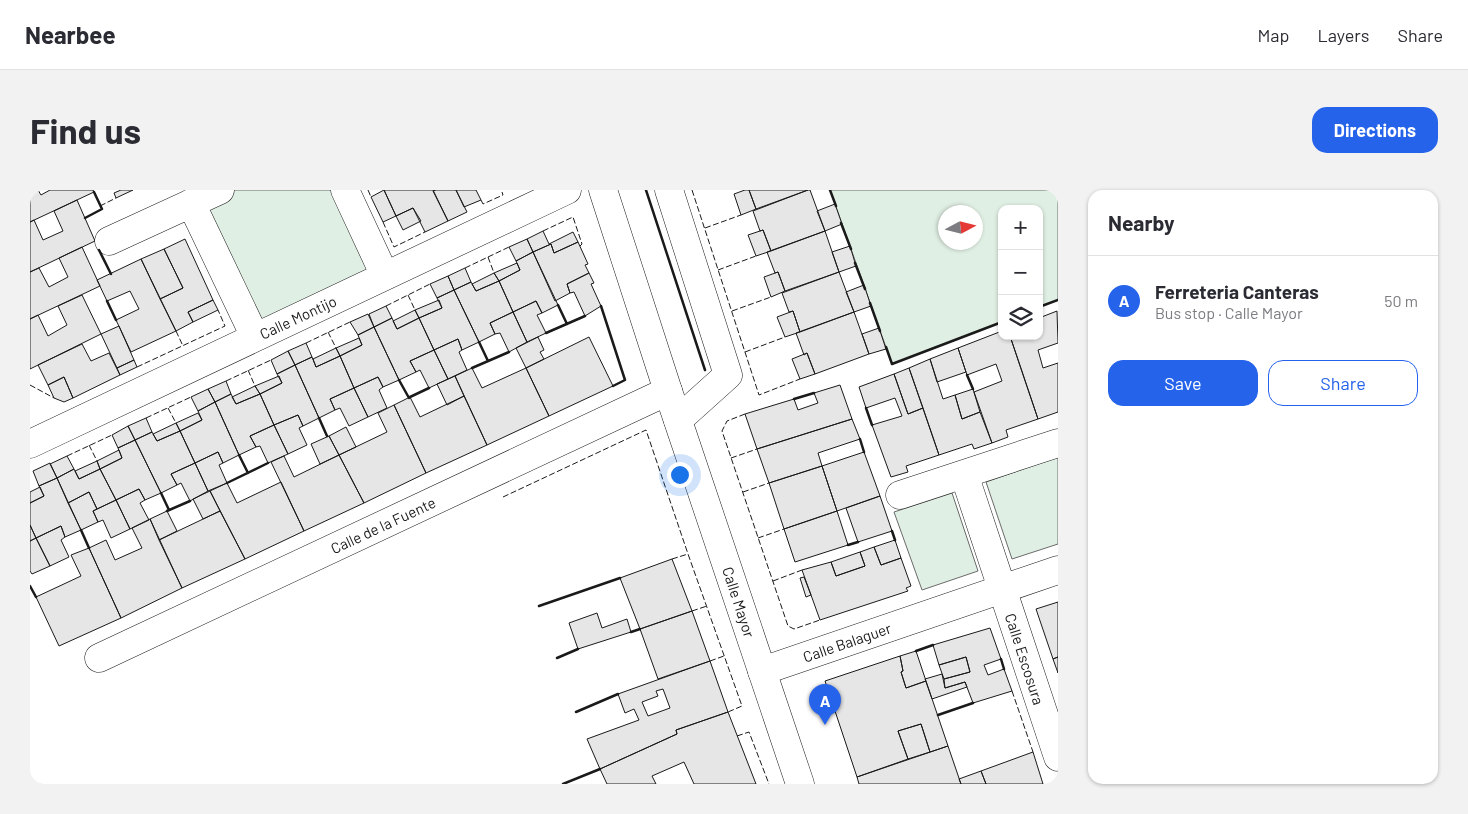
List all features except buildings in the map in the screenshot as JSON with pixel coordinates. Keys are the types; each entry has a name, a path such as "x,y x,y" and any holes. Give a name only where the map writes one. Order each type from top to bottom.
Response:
{"street":[{"path":"109,241 220,190"},
{"path":"345,190 385,276"},
{"name":"Calle Montijo","path":"30,444 567,190"},
{"name":"Calle Mayor","path":"603,190 668,391 800,784"},
{"path":"668,190 728,375 678,420"},
{"path":"192,203 255,338"},
{"name":"Calle de la Fuente","path":"99,658 668,391"},
{"path":"900,495 1058,442"},
{"name":"Calle Escosura","path":"964,474 1058,757"},
{"name":"Calle Balaguer","path":"762,671 1058,570"}],"green space":[{"path":"220,190 345,190 379,263 255,337 191,203"},
{"path":"830,190 1058,190 1058,300 1043,306 1043,205 998,205 998,324 892,364"},
{"path":"1058,457 1058,544 1012,559 986,482"},
{"path":"952,493 978,571 922,590 894,512"}],"fence":[{"path":"368,190 371,197"},
{"path":"692,190 759,395 800,379"},
{"path":"481,200 483,204 503,195 502,192"},
{"path":"100,206 116,198"},
{"path":"705,228 741,215"},
{"path":"543,231 573,217 582,244 580,246"},
{"path":"383,222 394,247 425,232"},
{"path":"465,268 509,247"},
{"path":"718,270 756,256"},
{"path":"488,257 494,273"},
{"path":"386,306 430,284"},
{"path":"408,295 415,310"},
{"path":"732,311 771,297"},
{"path":"137,367 225,326 218,310"},
{"path":"306,343 350,322"},
{"path":"176,331 183,346"},
{"path":"328,332 336,348"},
{"path":"745,352 785,337"},
{"path":"226,381 271,360"},
{"path":"248,370 255,386"},
{"path":"30,385 54,398"},
{"path":"146,418 191,397"},
{"path":"168,408 176,423"},
{"path":"745,414 727,421 722,431 788,626 794,629 820,620"},
{"path":"503,497 646,430 688,554"},
{"path":"67,456 112,435"},
{"path":"89,445 97,461"},
{"path":"731,458 757,449"},
{"path":"743,492 769,483"},
{"path":"758,538 784,529"},
{"path":"672,559 688,554 742,706 728,712"},
{"path":"773,581 802,570"},
{"path":"692,611 707,606"},
{"path":"710,661 724,656"},
{"path":"1012,691 1033,752"},
{"path":"737,736 749,732 769,784"}],"wall":[{"path":"646,190 705,370"},
{"path":"830,190 836,206"},
{"path":"85,218 102,209 94,192"},
{"path":"841,223 851,249"},
{"path":"99,250 111,274"},
{"path":"855,263 865,289"},
{"path":"1043,306 1058,300"},
{"path":"107,301 116,320"},
{"path":"870,303 880,331"},
{"path":"558,305 567,324"},
{"path":"601,306 625,380 613,386"},
{"path":"546,333 585,316"},
{"path":"886,347 892,364 998,324"},
{"path":"479,342 488,361"},
{"path":"472,368 509,352"},
{"path":"967,375 973,389"},
{"path":"399,380 409,398"},
{"path":"410,397 429,388"},
{"path":"794,399 814,393"},
{"path":"866,408 872,425"},
{"path":"319,418 327,436"},
{"path":"860,439 864,452"},
{"path":"239,455 248,473"},
{"path":"227,483 268,463"},
{"path":"161,493 169,510"},
{"path":"167,511 190,501"},
{"path":"81,530 89,548"},
{"path":"892,531 895,540"},
{"path":"848,545 858,542"},
{"path":"539,606 620,578"},
{"path":"30,586 36,597"},
{"path":"631,632 640,629"},
{"path":"916,651 933,645"},
{"path":"557,658 578,649"},
{"path":"1001,659 1004,669"},
{"path":"576,712 618,694"},
{"path":"938,715 973,703"},
{"path":"563,784 600,769"}],"place":[{"name":"Ferreteria Canteras","path":"825,725"}]}
